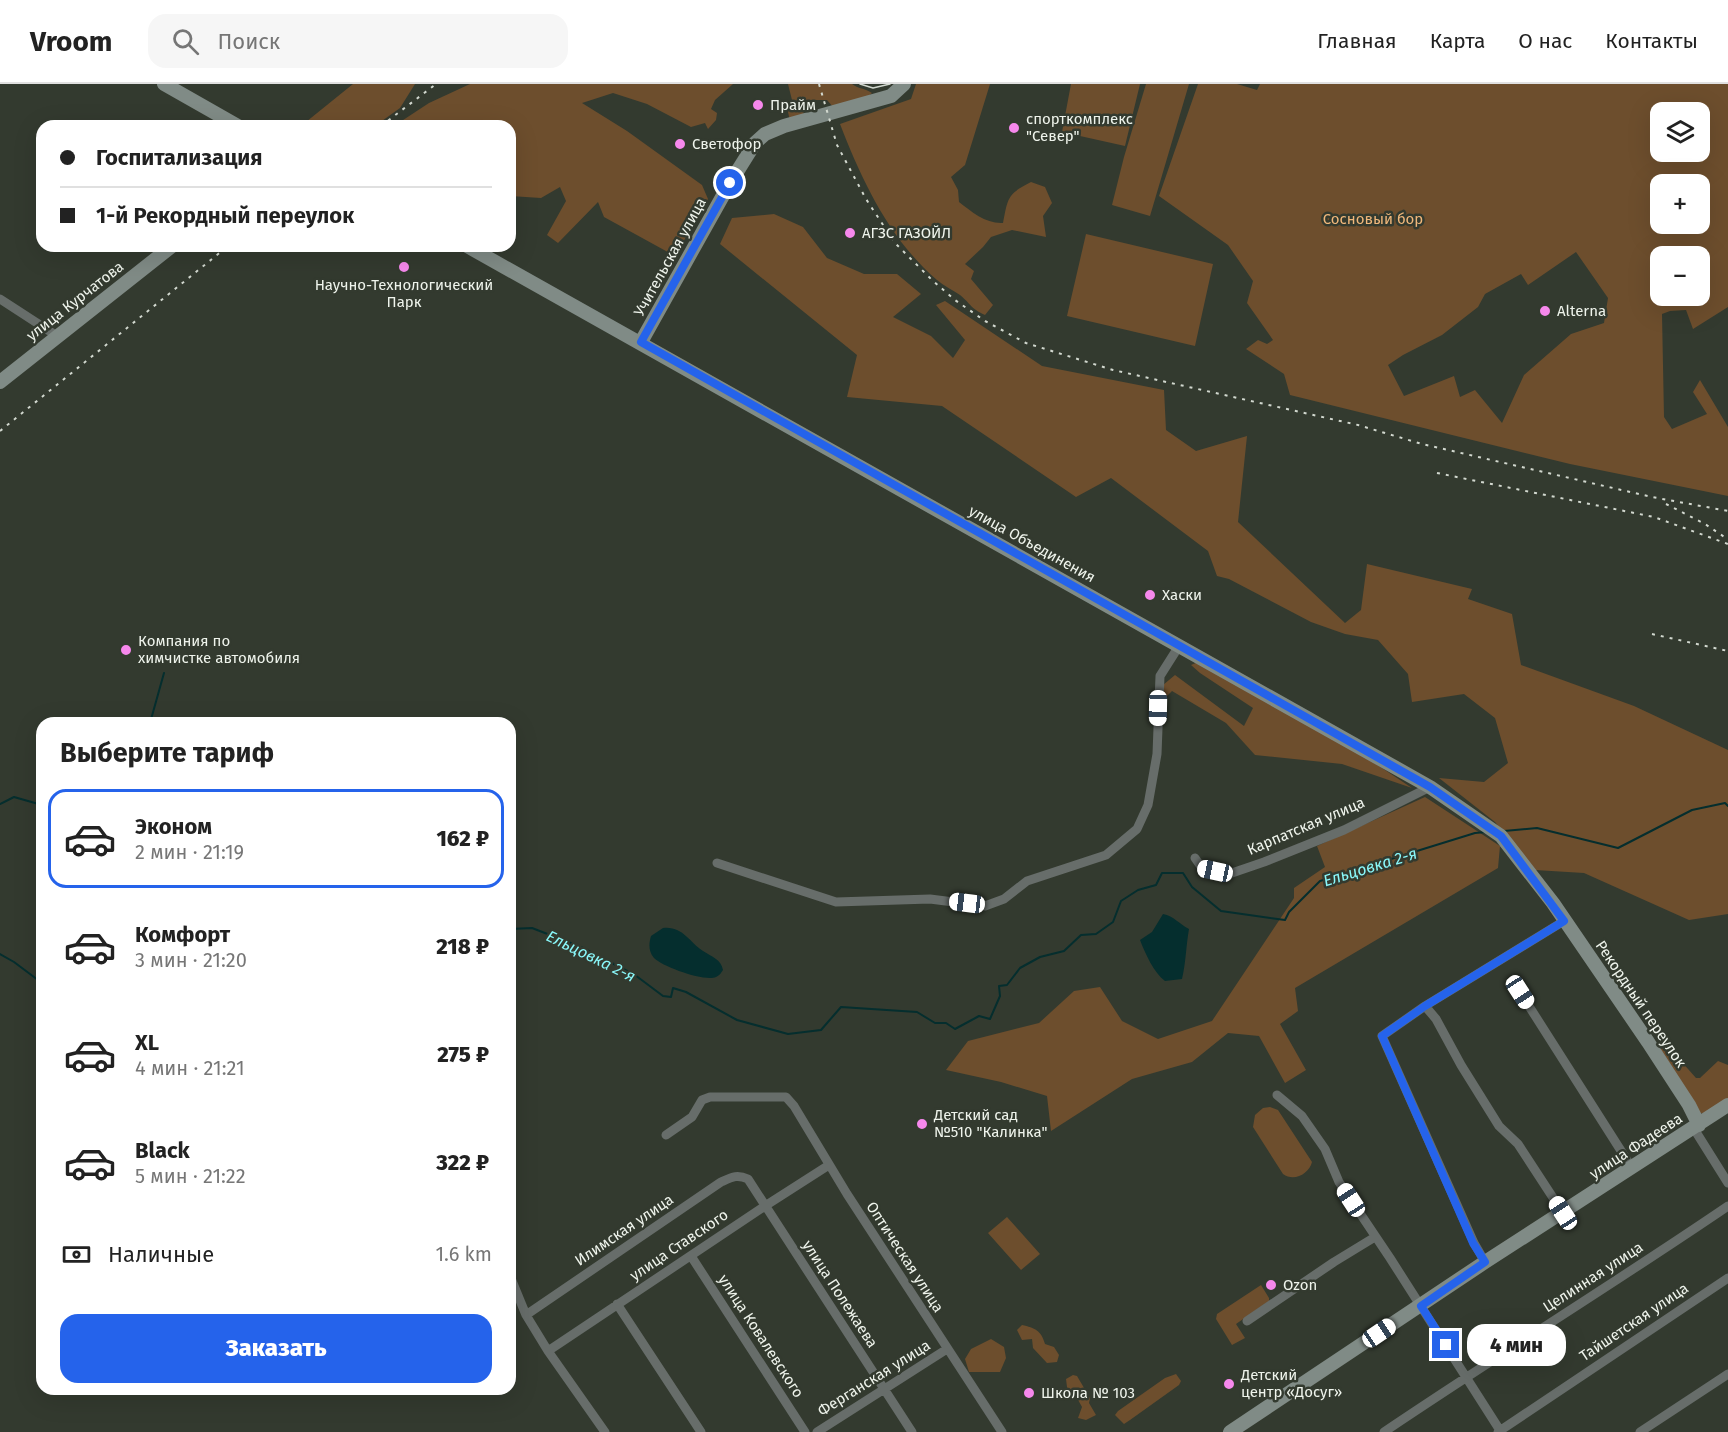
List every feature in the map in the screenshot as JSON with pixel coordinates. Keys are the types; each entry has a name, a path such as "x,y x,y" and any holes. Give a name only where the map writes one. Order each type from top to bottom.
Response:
{"main road":[{"path":"164,84 227,120"},
{"name":"Учительская улица","path":"641,342 755,143 774,129 891,96 904,84"},
{"name":"улица Курчатова","path":"0,382 164,252"},
{"name":"улица Объединения","path":"479,252 1430,787 1501,836 1552,903"},
{"name":"Рекордный переулок","path":"1552,903 1654,1051 1689,1105 1698,1125"},
{"name":"улица Фадеева","path":"1230,1432 1485,1262 1728,1105"}],"street":[{"path":"0,299 57,336"},
{"path":"717,863 836,902 930,899 985,906 1004,899 1027,881 1106,855 1137,830 1148,805 1157,754 1160,676 1179,646"},
{"name":"Карпатская улица","path":"1195,858 1202,868 1229,874 1344,830 1430,787"},
{"path":"1485,1262 1473,1243 1382,1036 1425,1006 1564,921"},
{"path":"1520,992 1632,1168"},
{"path":"1425,1006 1436,1019 1499,1126 1518,1144 1563,1213"},
{"path":"1277,1095 1302,1116 1325,1149 1339,1182 1421,1306 1500,1432"},
{"name":"Оптическая улица","path":"666,1135 692,1117 702,1100 710,1097 786,1097 794,1106 829,1165 1002,1432"},
{"path":"1698,1125 1696,1132 1728,1183"},
{"name":"улица Ставского","path":"548,1351 829,1165"},
{"name":"улица Полежаева","path":"740,1175 748,1179 912,1432"},
{"name":"Илимская улица","path":"526,1315 721,1182 740,1175"},
{"name":"Целинная улица","path":"1384,1432 1631,1272 1728,1206"},
{"path":"1247,1321 1375,1237"},
{"name":"улица Ковалевского","path":"692,1256 805,1432"},
{"name":"Тайшетская улица","path":"1500,1432 1728,1278"},
{"path":"516,1291 526,1315 548,1351 605,1432"},
{"path":"617,1304 701,1432"},
{"name":"Ферганская улица","path":"817,1432 947,1349"},
{"path":"1640,1432 1728,1374"}],"green space":[{"path":"353,84 415,84 400,108 383,120 308,120"},
{"path":"470,84 733,84 715,100 711,109 717,113 716,120 708,129 705,123 691,127 647,104 613,93 582,103 627,131 702,185 708,199 675,256 604,217 598,202 558,243 547,235 566,201 560,187 541,198 516,196 516,120 403,120 429,103"},
{"path":"788,84 852,84 872,93 865,99 833,107 827,100 811,100 806,105 803,115 790,121 788,112 792,100"},
{"path":"916,84 990,84 965,165 951,177 958,190 959,202 985,219 1003,223 1010,198 1017,190 1031,182 1045,187 1052,203 1043,216 1046,237 1012,230 991,237 965,264 974,271 971,279 993,305 985,315 937,280 905,247 868,188 840,124 911,99"},
{"path":"1071,84 1140,84 1125,146 1062,132"},
{"path":"1146,84 1189,84 1150,216 1112,205"},
{"name":"Сосновый бор","path":"1198,84 1237,84 1257,90 1260,84 1728,84 1728,307 1693,329 1686,310 1662,314 1664,417 1672,429 1707,414 1693,392 1700,380 1728,427 1728,496 1570,464 1290,395 1284,374 1246,349 1258,340 1267,344 1273,340 1247,303 1253,281 1228,245 1159,196","holes":["1576,252 1608,298 1604,323 1571,334 1524,375 1502,423 1475,390 1460,397 1454,376 1404,396 1388,365 1442,335 1478,307 1485,294 1521,274 1528,285"]},
{"path":"774,214 803,227 827,258 864,274 897,274 921,294 893,317 931,336 953,358 965,340 936,305 945,301 1042,366 1164,390 1166,430 1196,451 1247,436 1238,522 1345,623 1361,610 1367,564 1472,589 1468,599 1512,614 1521,665 1634,706 1728,750 1728,914 1689,920 1584,873 1535,870 1495,822 1439,778 1484,782 1508,763 1495,718 1464,694 1412,702 1408,674 1378,640 1345,634 1311,622 1229,579 1217,576 1208,551 1111,478 1076,497 942,406 847,397 857,355 720,244 732,218"},
{"path":"1086,234 1213,264 1195,346 1067,316"},
{"path":"1198,662 1349,746 1412,788 1342,764 1255,755 1226,723 1172,691 1162,701 1163,685 1175,675 1244,726 1253,708 1191,665"},
{"path":"1425,797 1500,846 1498,868 1295,988 1298,1011 1280,1024 1306,1070 1285,1083 1259,1036 1228,1033 1192,1062 1132,1079 1051,1131 1047,1096 1001,1082 946,1070 968,1041 1039,1023 1074,991 1100,987 1122,1021 1158,1039 1212,1021 1294,898 1294,888 1325,867 1317,846"},
{"path":"1667,1048 1696,1078 1700,1078 1718,1061 1728,1065 1728,1101 1705,1114 1700,1113 1660,1049"},
{"path":"1270,1107 1278,1110 1312,1162 1308,1170 1300,1176 1292,1177 1283,1174 1253,1127 1255,1115 1263,1108"},
{"path":"1007,1217 1040,1254 1021,1270 988,1233"},
{"path":"1261,1285 1269,1301 1236,1324 1245,1338 1232,1345 1216,1319 1217,1314"},
{"path":"1022,1325 1037,1330 1045,1344 1054,1347 1059,1355 1057,1362 1047,1363 1033,1348 1032,1339 1022,1340 1017,1330"},
{"path":"991,1339 1004,1347 1006,1358 1000,1372 969,1372 965,1359 971,1349"},
{"path":"1176,1374 1181,1381 1179,1385 1130,1420 1124,1424 1115,1415 1165,1378"},
{"path":"1073,1375 1077,1376 1090,1398 1089,1403 1096,1415 1086,1420 1078,1418 1082,1407 1077,1398 1068,1395 1066,1379"}],"water":[{"path":"1163,914 1189,929 1182,979 1165,981 1150,962 1140,940 1152,932"},
{"path":"663,928 676,929 716,959 722,966 721,973 711,978 694,976 659,962 651,953 650,941 651,936"}],"waterway":[{"name":"Ельцовка 2-я","path":"152,717 164,673"},
{"name":"Ельцовка 2-я","path":"0,804 14,797 36,803"},
{"name":"Ельцовка 2-я","path":"1504,831 1537,828 1618,848 1692,810 1725,803 1728,806"},
{"name":"Ельцовка 2-я","path":"516,929 532,928 581,947 635,975 663,996 671,997 673,988 686,992 737,1020 788,1034 821,1030 841,1007 917,1012 935,1023 946,1023 955,1029 979,1016 990,1019 1000,996 999,986 1007,985 1020,968 1040,957 1064,951 1081,935 1096,934 1113,922 1121,901 1138,890 1156,885 1162,873 1183,873 1192,887 1221,911 1285,920 1289,912 1320,881 1475,833 1486,832"},
{"name":"Ельцовка 2-я","path":"0,954 36,978"}],"tram line":[{"path":"860,84 873,88 890,84"}],"railway":[{"path":"389,120 436,84"},
{"path":"819,84 837,145 866,199 895,243 955,300 985,321 1026,343 1113,370 1358,425 1422,444 1652,497 1728,511"},
{"path":"0,431 221,252"},
{"path":"1437,473 1654,517 1728,544"},
{"path":"1666,504 1705,524 1726,538"},
{"path":"1652,634 1728,651"}],"place":[{"name":"Прайм","path":"758,105"},
{"name":"спорткомплекс \"Север\"","path":"1014,128"},
{"name":"Светофор","path":"680,144"},
{"name":"АГЗС ГАЗОЙЛ","path":"850,233"},
{"name":"Научно-Технологический Парк","path":"404,267"},
{"name":"Alterna","path":"1545,311"},
{"name":"Хаски","path":"1150,595"},
{"name":"Компания по химчистке автомобиля","path":"126,650"},
{"name":"Детский сад №510 \"Калинка\"","path":"922,1124"},
{"name":"Ozon","path":"1271,1285"},
{"name":"Детский центр «Досуг»","path":"1229,1384"},
{"name":"Школа № 103","path":"1029,1393"}],"route":[{"path":"730,183 641,342 1430,787 1501,836 1564,921 1425,1006 1382,1036 1473,1243 1485,1262 1421,1306 1446,1345"}]}
